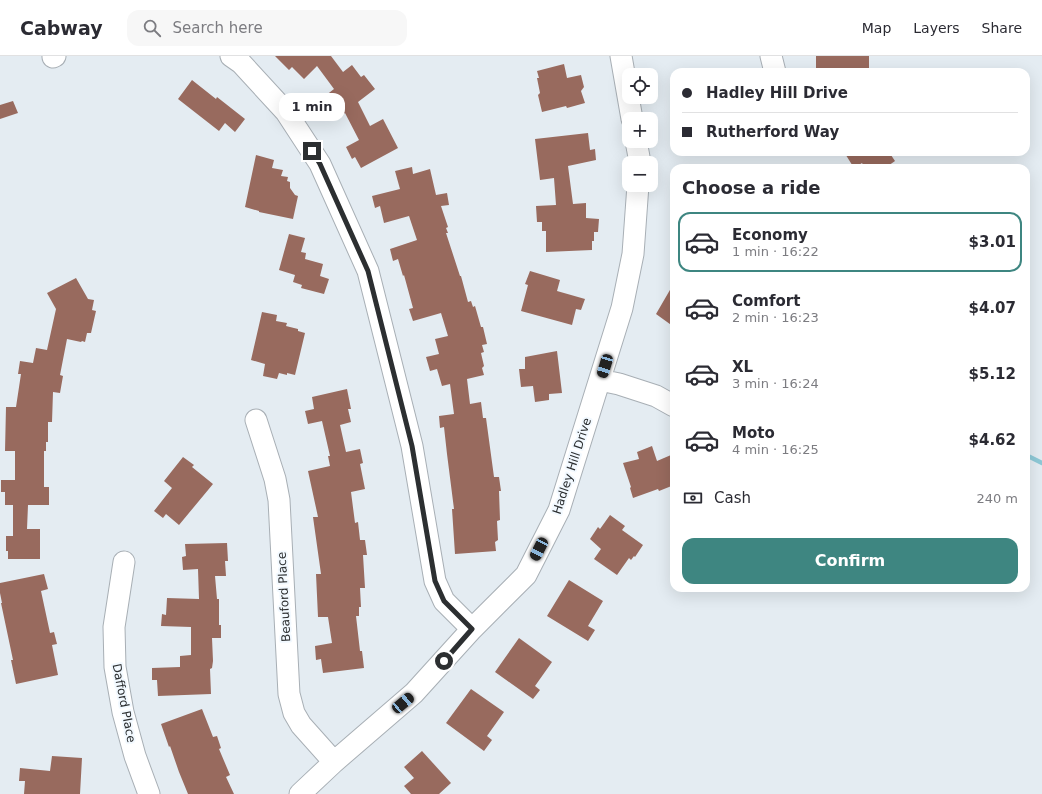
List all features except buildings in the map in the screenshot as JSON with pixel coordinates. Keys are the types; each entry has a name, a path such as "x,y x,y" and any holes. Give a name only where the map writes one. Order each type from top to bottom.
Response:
{"street":[{"path":"231,56 240,63 286,112 320,164 368,271 412,446 435,581 444,601 472,629"},
{"path":"621,56 631,112"},
{"path":"771,56 774,68"},
{"name":"Hadley Hill Drive","path":"300,794 334,762 414,693 472,629 526,575 559,510 622,308 633,254 637,192"},
{"path":"600,380 619,384 656,396 670,404"},
{"name":"Beauford Place","path":"256,420 275,479 279,500 288,694 294,713 301,724 334,762"},
{"name":"Dafford Place","path":"124,562 114,627 115,667 123,712 135,756 149,794"}],"waterway":[{"path":"1030,457 1042,463"}],"route":[{"path":"312,151 320,164 368,271 412,446 435,581 444,601 472,629 444,661"}]}
